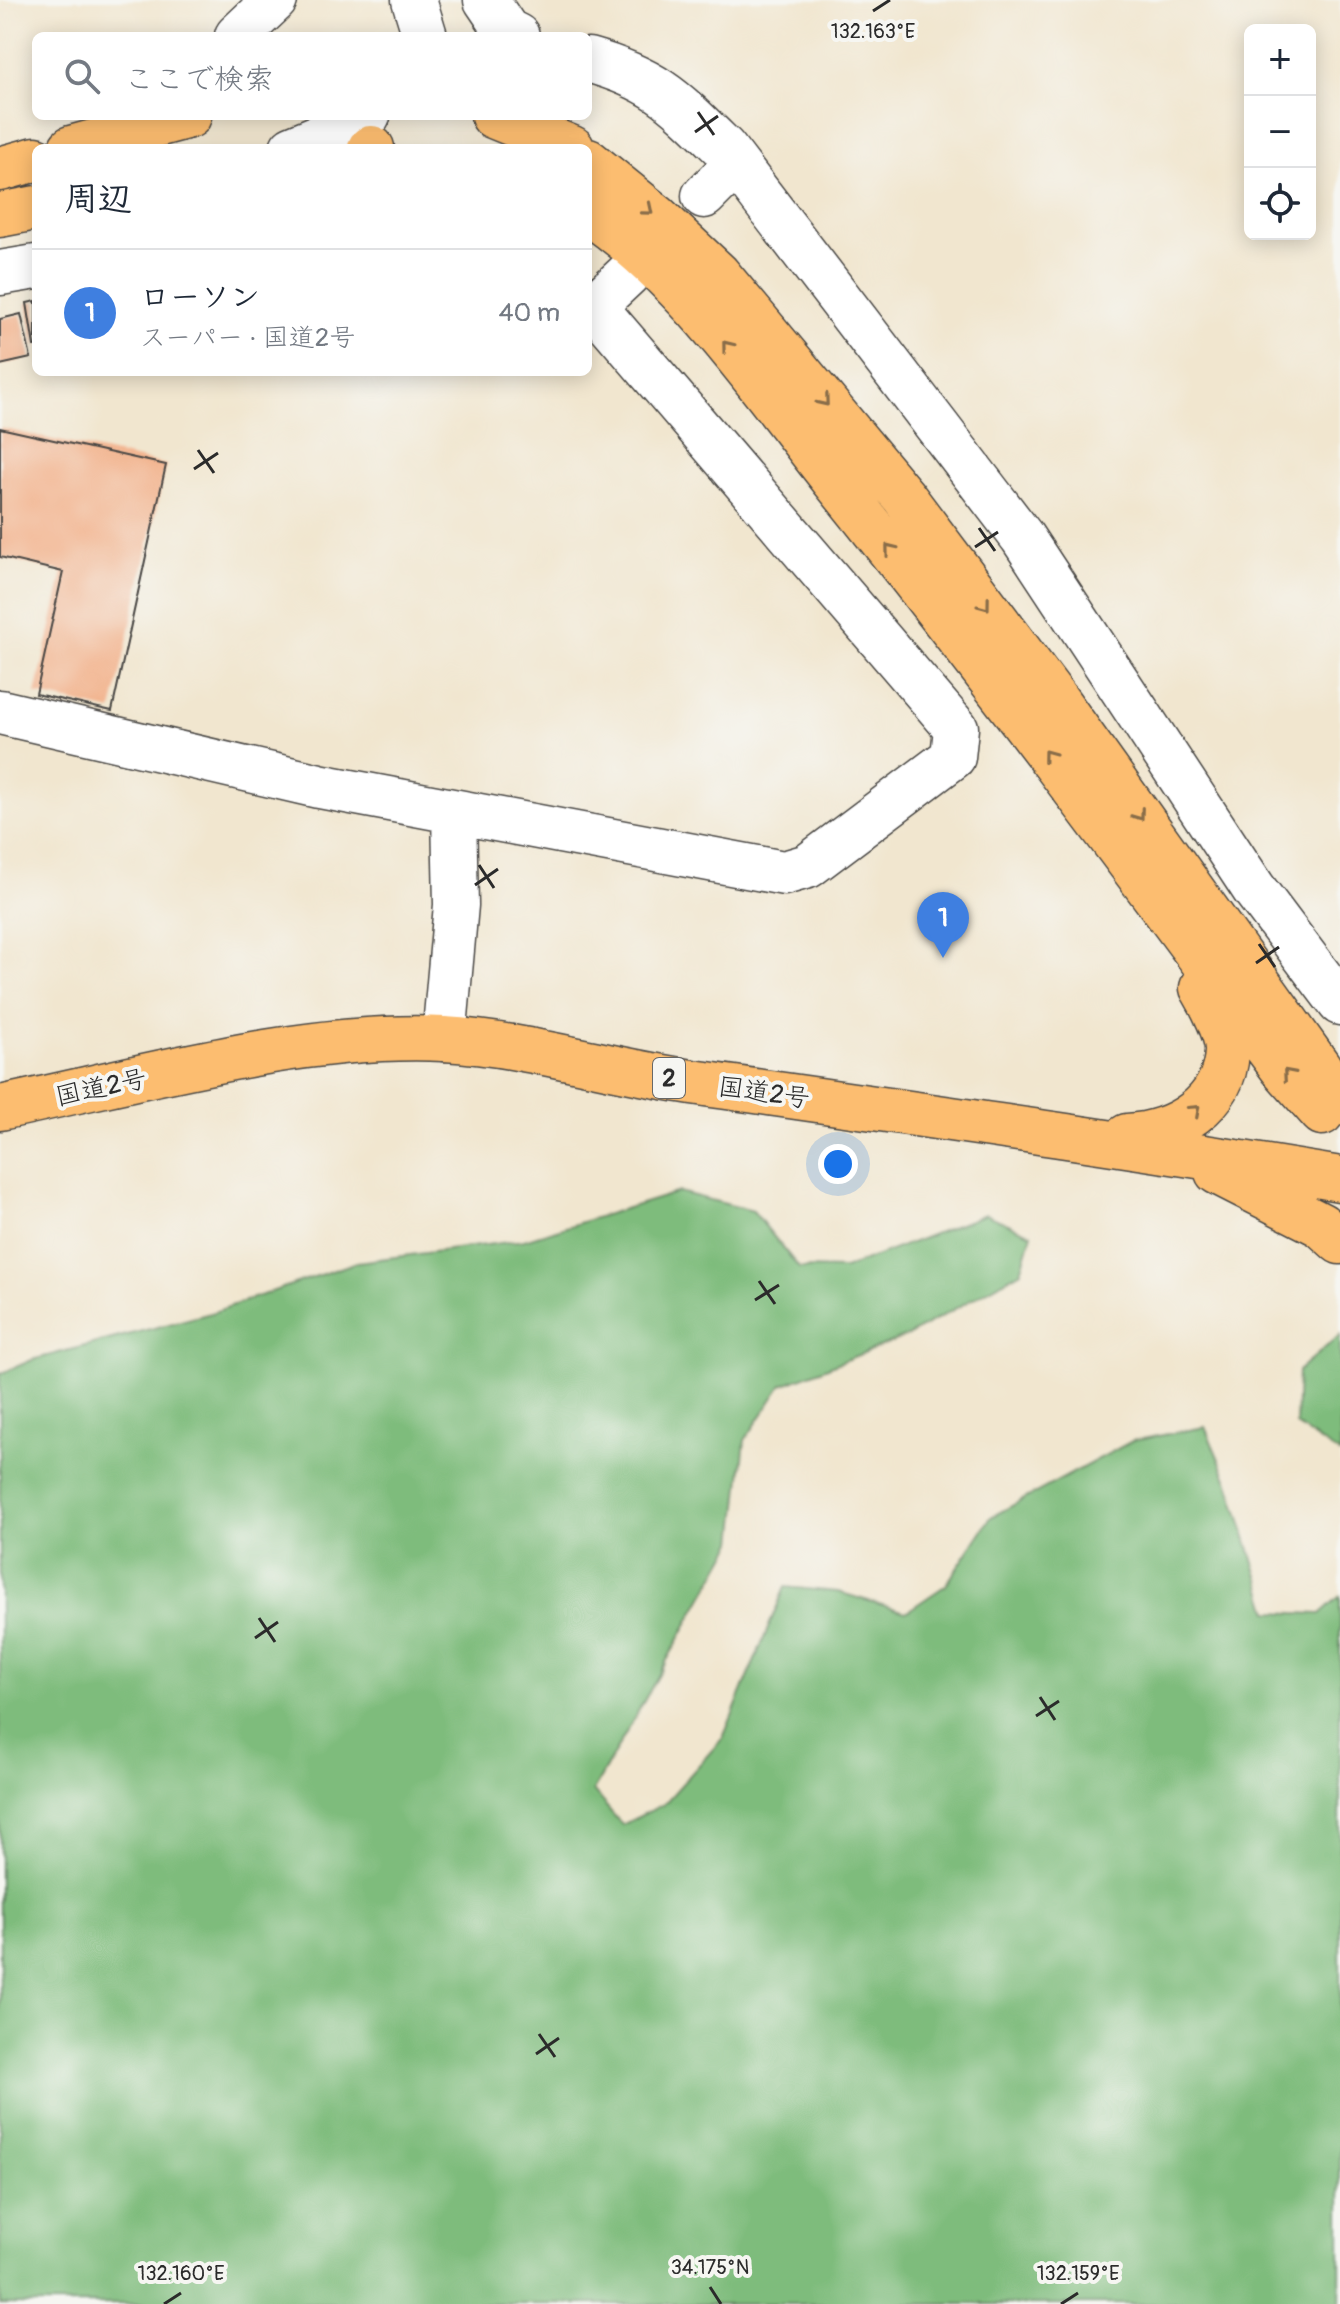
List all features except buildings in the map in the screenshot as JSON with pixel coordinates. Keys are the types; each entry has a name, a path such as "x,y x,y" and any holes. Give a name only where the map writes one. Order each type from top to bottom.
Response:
{"highway":[{"path":"82,144 141,123 162,120"},
{"path":"503,120 562,144"},
{"path":"0,169 32,160"},
{"path":"592,164 656,216 718,274 904,497 1058,702 1319,1067 1340,1103"},
{"path":"0,215 32,209"},
{"path":"592,215 620,234 692,302 930,599 1282,1068 1340,1133"},
{"path":"1087,805 1206,994 1228,1049 1221,1087 1186,1119 1150,1135 1096,1138"},
{"name":"国道2号","path":"0,1108 248,1057 339,1043 444,1039 687,1082 1096,1138 1340,1179"},
{"path":"1170,1151 1248,1186 1321,1225 1340,1242"}],"street":[{"path":"241,32 275,0"},
{"path":"414,0 424,32"},
{"path":"486,0 509,32"},
{"path":"592,61 631,72 673,97 736,164 1022,537 1254,889 1340,1003"},
{"path":"302,144 358,120"},
{"path":"704,196 736,164"},
{"path":"0,273 32,268"},
{"path":"0,712 319,786 454,813 784,873 808,866 953,757 956,728 592,302 628,274"},
{"path":"444,1039 456,905 454,813"}],"green space":[{"path":"679,1192 753,1211 799,1268 844,1269 985,1214 1032,1234 1021,1271 909,1335 782,1385 745,1440 734,1542 593,1791 622,1825 664,1804 723,1738 785,1587 838,1592 906,1612 946,1585 991,1517 1132,1441 1205,1427 1230,1485 1269,1612 1320,1614 1340,1596 1340,2304 0,2304 0,1374 32,1360 211,1313 357,1262 524,1240"},
{"path":"1340,1335 1340,1454 1296,1425 1298,1371"}],"place":[{"name":"ローソン","path":"943,958"}]}
